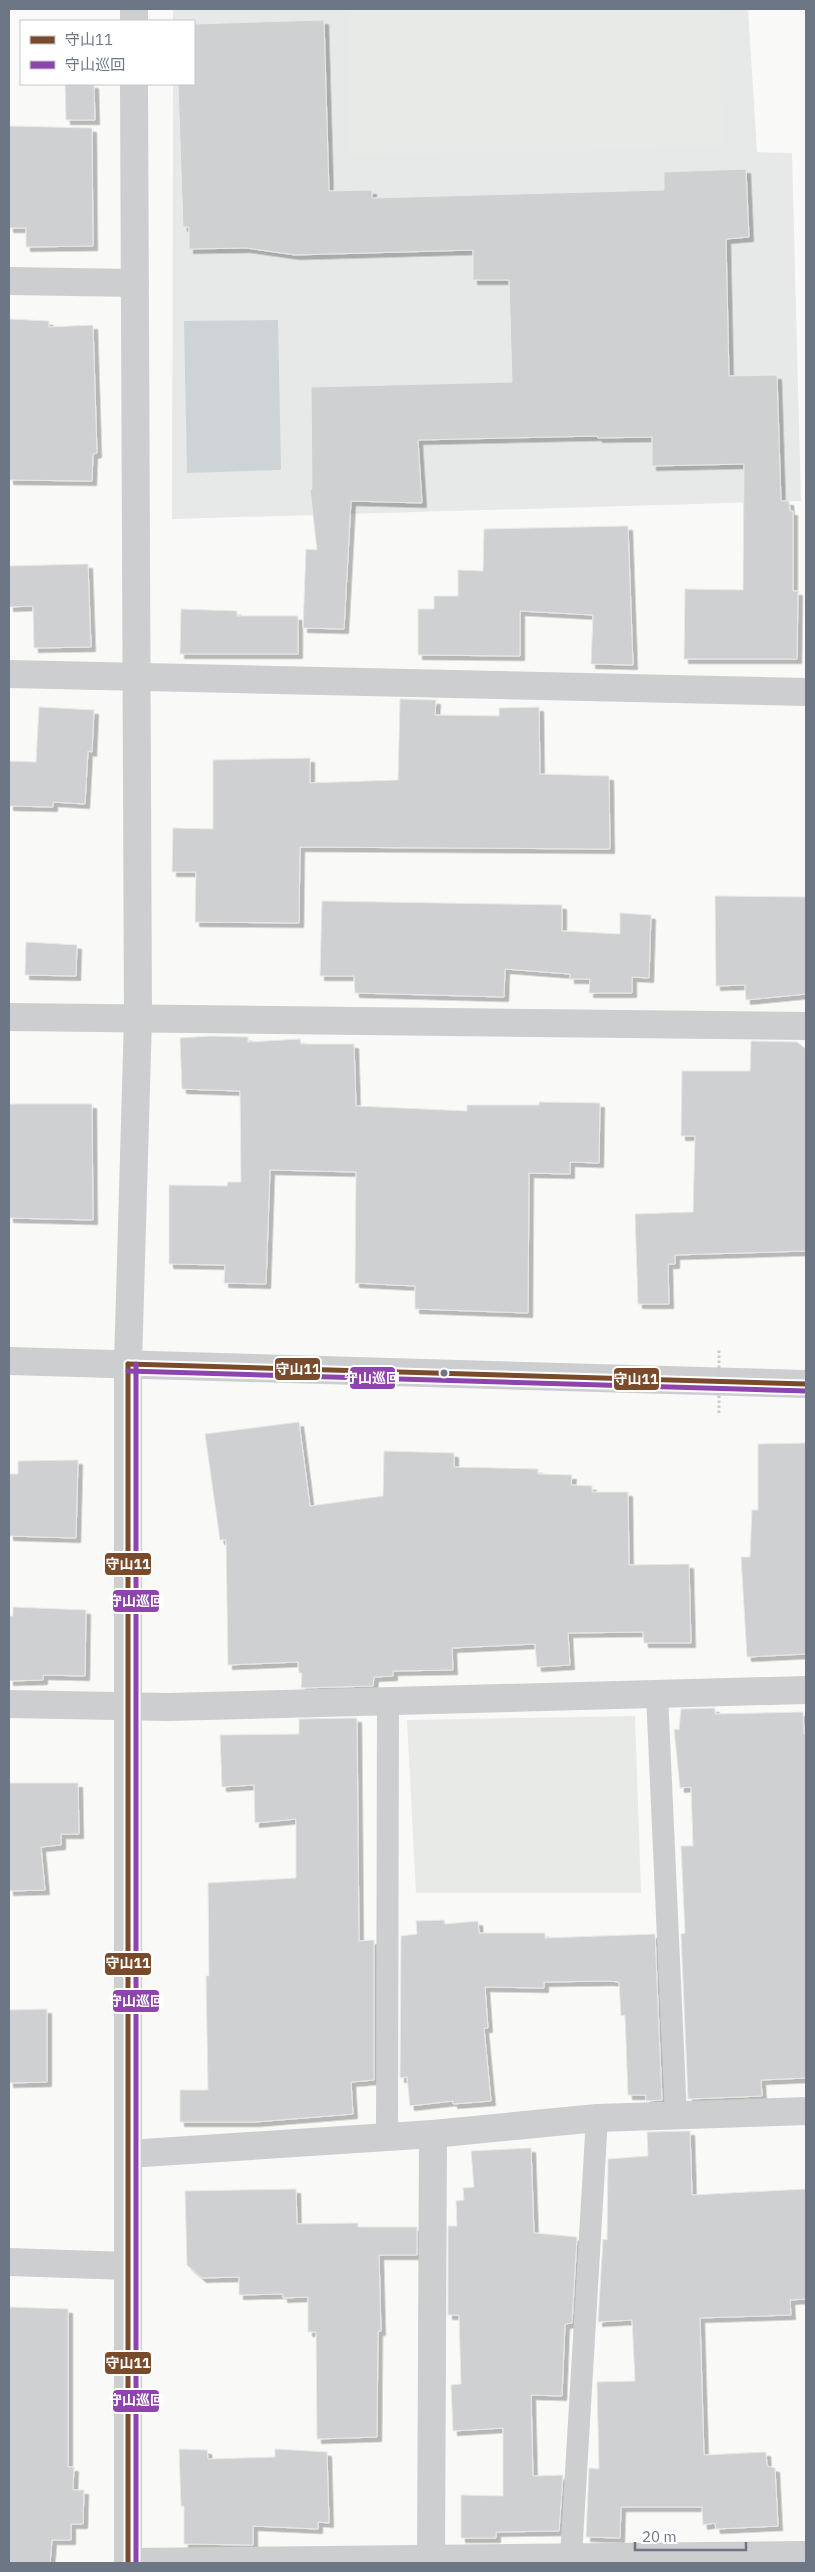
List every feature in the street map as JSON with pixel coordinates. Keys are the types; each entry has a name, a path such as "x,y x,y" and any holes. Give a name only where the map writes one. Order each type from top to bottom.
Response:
{"street":[{"path":"134,85 138,1018 128,1364 128,2563 431,2561 570,2557 806,2555"},
{"path":"9,281 135,283"},
{"path":"9,674 806,692"},
{"path":"9,1017 806,1026"},
{"path":"9,1361 806,1384"},
{"path":"9,1704 128,1707 806,1690"},
{"path":"128,2154 433,2134 597,2118 806,2111"},
{"path":"431,2561 433,2134"},
{"path":"9,2262 128,2266"}],"lane":[{"path":"657,1694 676,2116"},
{"path":"387,2137 388,1701"},
{"path":"570,2557 597,2118"}],"path":[{"path":"719,1348 719,1413"}],"shaded area":[{"path":"173,9 748,9 757,152 792,153 801,501 172,519 173,85 195,85 195,20 173,20"},
{"path":"350,9 718,9 724,147 349,156"},
{"path":"278,320 281,470 187,473 184,321"},
{"path":"635,1716 641,1893 416,1893 407,1720"}],"building":[{"path":"324,20 329,191 372,190 372,198 664,190 664,172 746,169 749,237 726,239 729,376 777,375 781,501 789,501 790,511 793,511 793,591 798,591 797,659 684,659 685,589 743,590 744,464 652,466 652,437 598,438 597,436 418,440 422,503 351,501 344,629 303,628 306,549 317,550 310,489 312,489 311,387 512,382 509,280 473,280 473,250 295,255 246,248 189,249 189,227 183,227 178,85 195,85 195,24"},
{"path":"65,85 94,85 95,120 66,120"},
{"path":"9,126 92,128 93,246 26,247 26,228 9,228"},
{"path":"9,319 49,321 49,327 93,325 97,453 93,454 92,481 9,480"},
{"path":"628,526 633,665 591,664 593,615 520,611 520,656 418,655 418,609 434,609 434,596 458,596 458,570 483,571 484,529"},
{"path":"88,564 91,647 34,648 33,606 9,607 9,566"},
{"path":"181,609 237,611 237,616 298,616 298,654 180,654"},
{"path":"400,699 436,700 435,715 499,716 499,708 539,707 540,774 609,776 610,849 300,847 299,923 195,922 196,872 172,872 173,828 213,829 213,760 310,758 310,783 398,780"},
{"path":"39,707 94,710 92,752 88,751 85,804 53,802 53,807 9,806 9,761 36,762"},
{"path":"715,896 806,897 806,994 746,1000 745,985 716,986"},
{"path":"322,901 562,905 562,931 620,934 620,913 651,915 649,978 632,977 632,993 589,993 590,979 570,979 570,974 505,969 504,997 355,993 354,976 320,976"},
{"path":"26,942 77,945 76,976 25,975"},
{"path":"210,1036 248,1037 248,1042 300,1039 301,1044 354,1044 356,1106 467,1111 467,1105 539,1105 539,1102 600,1103 599,1163 570,1162 570,1174 529,1173 528,1313 415,1309 415,1286 355,1283 356,1172 270,1170 266,1284 224,1283 225,1265 169,1264 169,1185 227,1186 228,1182 241,1182 240,1091 182,1089 180,1038"},
{"path":"751,1041 797,1042 806,1049 806,1251 675,1255 675,1264 668,1264 669,1304 638,1304 635,1214 693,1212 695,1136 681,1136 682,1071 750,1071"},
{"path":"9,1104 92,1104 93,1220 9,1218"},
{"path":"299,1422 310,1506 383,1496 384,1451 454,1453 454,1467 538,1469 538,1474 572,1475 571,1485 592,1486 592,1492 628,1492 629,1565 689,1564 691,1643 644,1643 643,1632 568,1633 570,1665 537,1667 535,1644 452,1648 453,1670 393,1671 393,1676 374,1677 373,1686 301,1688 302,1673 299,1673 298,1662 228,1665 226,1540 220,1540 205,1434"},
{"path":"806,1443 806,1654 747,1657 741,1557 750,1557 752,1510 758,1510 758,1444"},
{"path":"78,1460 76,1538 9,1536 9,1474 18,1474 18,1461"},
{"path":"13,1607 86,1610 85,1676 43,1675 43,1680 9,1681 9,1616 13,1616"},
{"path":"715,1708 715,1714 803,1712 804,1734 806,1734 806,2078 761,2080 762,2096 688,2099 681,1934 685,1933 681,1846 693,1846 691,1787 680,1788 674,1729 679,1730 681,1709"},
{"path":"357,1718 359,1941 374,1940 374,2080 351,2082 353,2114 255,2122 180,2122 180,2090 208,2090 206,1976 209,1976 208,1883 296,1878 296,1819 255,1823 254,1785 222,1787 220,1735 299,1734 299,1719"},
{"path":"9,1783 78,1783 79,1834 61,1834 61,1845 41,1847 45,1890 9,1891"},
{"path":"444,1920 445,1924 478,1921 479,1933 545,1933 545,1938 655,1934 662,2100 646,2101 646,2095 628,2095 625,2015 621,2016 619,1982 544,1982 544,1988 485,1987 488,2028 484,2028 491,2101 453,2104 453,2101 410,2106 407,2077 400,2078 401,1936 417,1934 416,1921"},
{"path":"47,2009 47,2082 9,2083 9,2010"},
{"path":"690,2131 692,2195 806,2189 806,2299 790,2300 791,2315 700,2318 704,2455 766,2452 767,2466 775,2468 778,2526 716,2529 715,2523 703,2525 702,2507 621,2507 620,2538 586,2537 589,2468 599,2469 597,2382 635,2381 632,2320 598,2322 603,2239 607,2240 608,2159 648,2156 647,2132"},
{"path":"531,2148 534,2233 577,2237 572,2323 565,2324 562,2396 531,2395 533,2476 563,2475 559,2531 496,2532 496,2538 461,2538 461,2495 503,2496 503,2428 453,2431 451,2385 461,2384 459,2315 448,2315 448,2226 457,2226 456,2201 464,2200 463,2188 474,2187 471,2151"},
{"path":"296,2189 297,2224 358,2223 358,2227 417,2227 417,2255 379,2255 381,2331 378,2331 377,2437 317,2439 316,2332 308,2332 308,2297 283,2298 283,2294 239,2295 239,2277 202,2278 187,2265 185,2191"},
{"path":"9,2307 68,2309 68,2467 74,2467 73,2490 84,2490 83,2524 71,2524 71,2540 52,2540 50,2563 9,2563"},
{"path":"179,2449 207,2450 208,2459 275,2457 275,2449 327,2452 329,2523 318,2522 318,2529 253,2526 253,2545 184,2544 184,2506 181,2506"}],"transit line":[{"name":"守山11","path":"128,1364 806,1384"},
{"name":"守山11","path":"128,1364 128,2563"},
{"name":"守山巡回","path":"136,1364 136,2563"},
{"name":"守山巡回","path":"128,1371 806,1391"}]}
